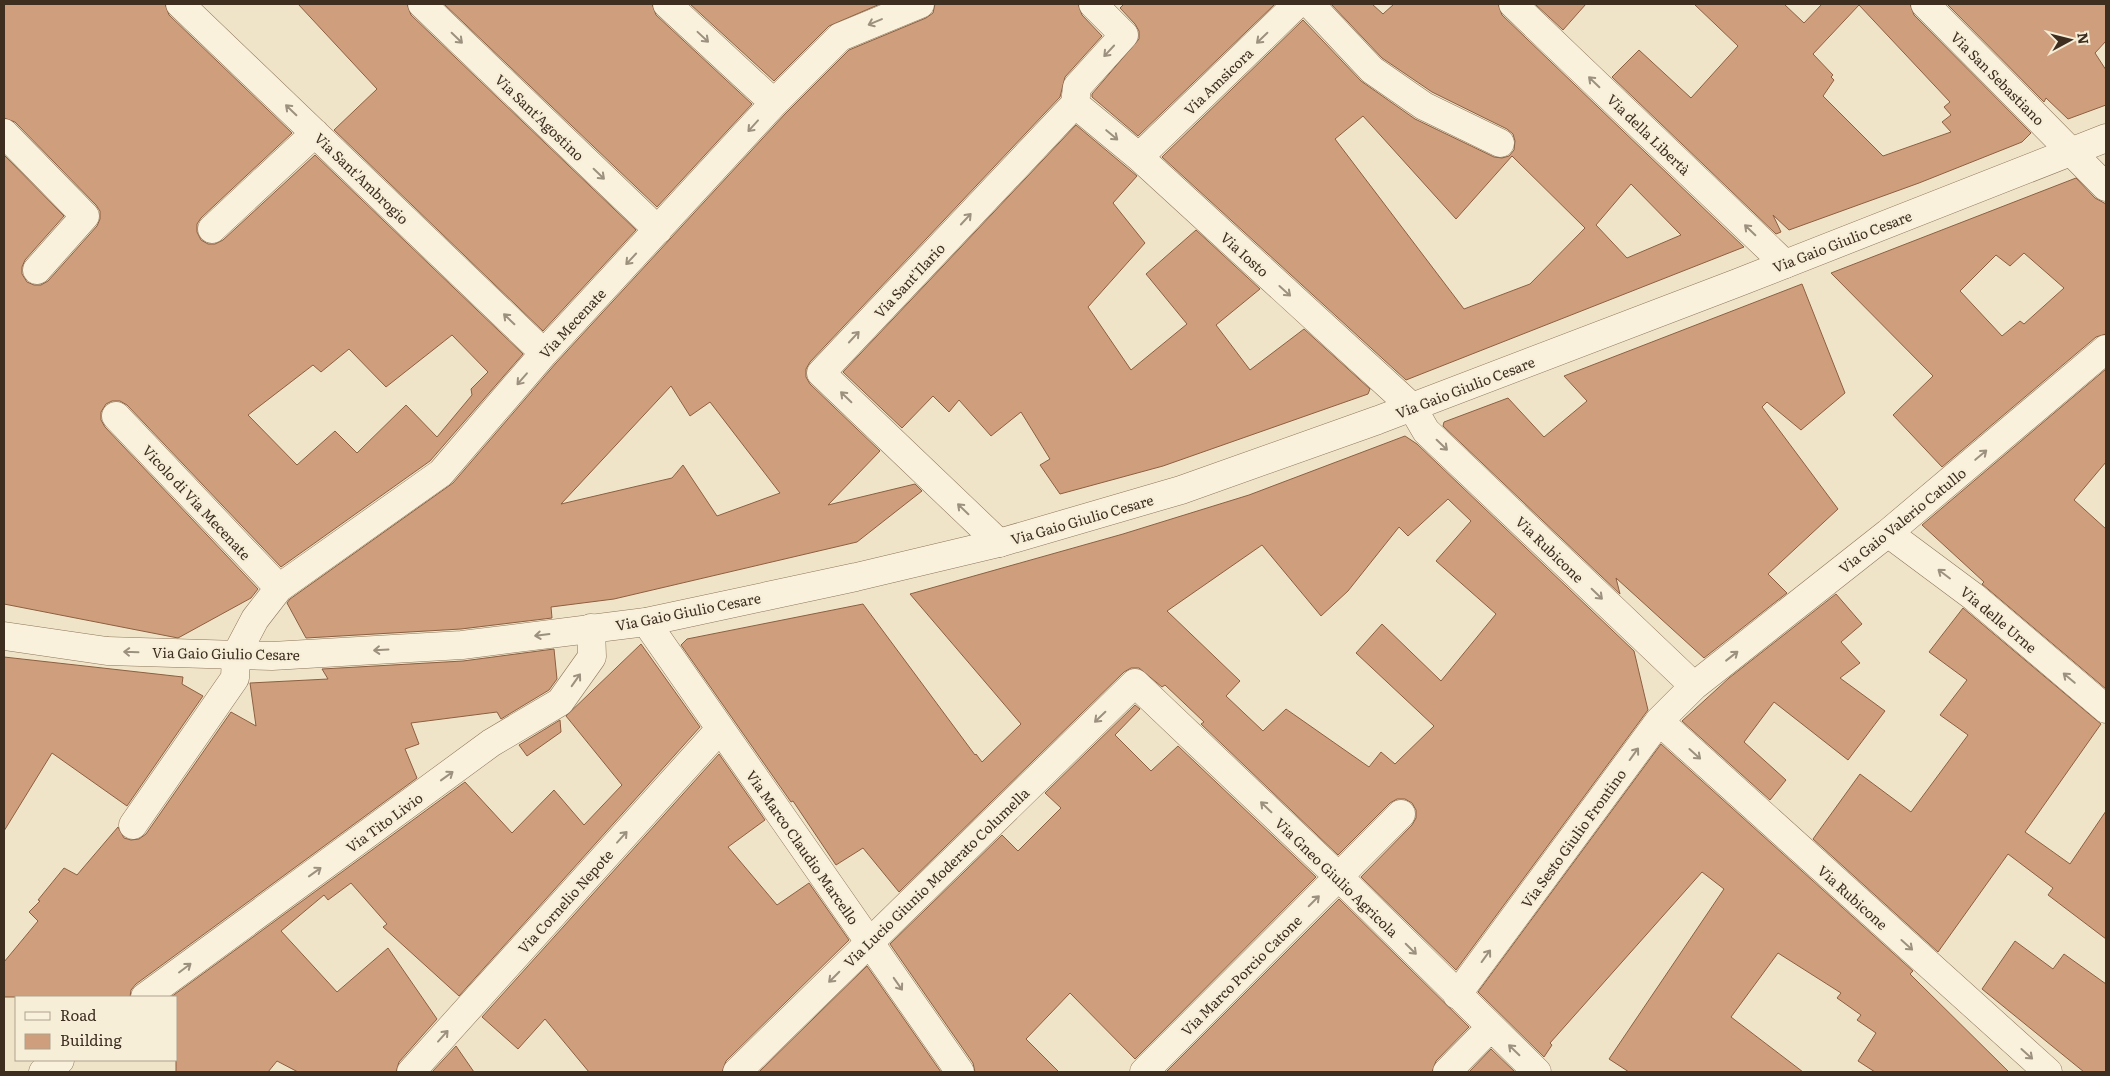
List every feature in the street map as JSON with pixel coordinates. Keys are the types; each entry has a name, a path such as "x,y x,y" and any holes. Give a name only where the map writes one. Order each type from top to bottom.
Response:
{"street":[{"name":"Via Sant'Ambrogio","path":"180,4 544,353"},
{"name":"Via Sant'Agostino","path":"422,4 658,230"},
{"path":"667,4 774,103"},
{"name":"Via Mecenate","path":"236,655 256,619 279,588 441,473 544,353 774,103 840,37 920,4"},
{"name":"Via Sant'Ilario","path":"999,543 821,373 1075,104 1076,86 1124,35 1093,4"},
{"name":"Via Amsicora","path":"1139,158 1297,4"},
{"path":"1310,4 1372,70 1424,106 1500,143"},
{"name":"Via della Libertà","path":"1513,4 1785,264"},
{"name":"Via San Sebastiano","path":"1925,4 2106,187"},
{"name":"Via Iosto","path":"1075,104 1139,158 1412,407"},
{"path":"4,133 85,216 37,270"},
{"path":"212,229 315,133"},
{"name":"Via Gaio Giulio Cesare","path":"4,636 107,651 272,656 462,645 646,622 999,543 1181,490 1412,407 2106,138"},
{"name":"Via Gaio Valerio Catullo","path":"1694,686 1888,533 2106,349"},
{"name":"Via Rubicone","path":"1412,407 1426,431 1694,686"},
{"name":"Vicolo di Via Mecenate","path":"116,416 279,588"},
{"name":"Via delle Urne","path":"1888,533 1974,597 2106,710"},
{"name":"Via Marco Claudio Marcello","path":"646,622 960,1072"},
{"name":"Via Tito Livio","path":"146,996 491,743 560,702 592,657 591,628"},
{"path":"133,825 235,678 236,655"},
{"name":"Via Gneo Giulio Agricola","path":"1135,683 1339,878 1537,1072"},
{"name":"Via Lucio Giunio Moderato Columella","path":"737,1072 1135,683"},
{"name":"Via Sesto Giulio Frontino","path":"1457,995 1659,721 1694,686"},
{"name":"Via Rubicone","path":"1659,721 2048,1072"},
{"name":"Via Cornelio Nepote","path":"410,1072 720,729"},
{"name":"Via Marco Porcio Catone","path":"1144,1072 1401,814"},
{"path":"1448,1072 1490,1028"},
{"path":"43,1072 59,1061"}],"building":[{"path":"4,4 165,4 169,15 292,133 201,218 197,224 197,232 201,240 208,244 215,244 223,240 315,155 523,354 430,461 281,567 127,405 120,401 112,401 106,404 101,412 101,420 105,427 258,589 251,598 178,638 4,604 4,155 64,216 25,260 22,274 27,282 41,285 48,281 97,226 100,219 100,211 15,122 4,118","holes":["452,335 488,372 471,389 472,395 437,437 406,405 357,453 335,431 297,465 248,415 313,365 321,372 349,349 386,387"]},
{"path":"298,4 407,4 411,15 636,230 543,331 334,130 377,89"},
{"path":"444,4 652,4 656,15 752,104 657,207"},
{"path":"690,4 880,4 829,26 774,81"},
{"path":"935,4 1078,4 1082,15 1102,36 1065,77 1060,97 810,362 806,369 806,377 810,384 880,451 828,505 915,484 922,491 857,542 614,599 551,607 552,618 461,629 306,638 287,603 290,599 453,483 556,363 785,114 849,50 926,18 933,13","holes":["671,386 690,416 710,402 780,493 717,516 683,465 672,478 561,504"]},
{"path":"1124,4 1275,4 1138,136 1092,97 1092,94 1139,39 1139,31 1135,24 1120,8"},
{"path":"1331,4 1372,4 1383,14 1394,4 1498,4 1502,15 1744,247 1406,380 1162,157 1303,20 1361,81 1415,119 1494,157 1502,158 1509,156 1514,150 1515,141 1513,134 1507,129 1432,92 1382,58","holes":["1363,116 1456,219 1512,156 1585,228 1530,284 1464,309 1335,139","1631,184 1681,235 1627,258 1596,225"]},
{"path":"1535,4 1586,4 1563,30"},
{"path":"1694,4 1784,4 1804,23 1822,4 1910,4 1914,15 2031,133 2022,142 1919,183 1789,230 1773,215 1781,232 1776,234 1612,77 1639,50 1691,98 1738,46","holes":["1859,5 1950,102 1944,107 1951,115 1942,122 1951,132 1883,156 1823,96 1834,80 1831,77 1833,75 1813,54"]},
{"path":"1947,4 2106,4 2106,41 2095,53 2106,70 2106,105 2068,119 2046,98 2044,102"},
{"path":"1076,125 1137,176 1113,203 1145,243 1088,307 1131,370 1187,324 1146,274 1196,230 1260,289 1216,325 1250,370 1304,329 1370,389 1368,394 1163,466 1060,494 1040,465 1050,459 1021,412 991,436 959,400 949,412 933,396 902,428 843,372"},
{"path":"2076,178 2095,198 2106,204 2106,334 2096,337 1942,467 1893,415 1933,376 1831,273","holes":["2024,253 2064,288 2024,324 2020,321 2002,336 1960,291 1996,255 2010,266"]},
{"path":"1802,284 1845,393 1801,430 1767,402 1762,407 1838,509 1768,574 1787,593 1704,658 1616,578 1620,594 1443,426 1444,422 1508,398 1544,437 1587,401 1564,376"},
{"path":"2106,369 2106,462 2074,500 2106,529 2106,689 1982,584 1984,582 1922,525"},
{"path":"1405,436 1417,444 1634,651 1648,710 1456,970 1361,877 1412,825 1416,818 1416,810 1412,803 1405,799 1397,799 1390,803 1338,855 1201,724 1204,722 1165,685 1162,687 1139,668 1131,668 1124,672 899,892 863,848 836,865 793,801 791,802 681,645 687,639 863,604 982,762 1021,724 910,594 1123,534 1249,495","holes":["1448,499 1471,521 1436,561 1496,614 1441,681 1382,624 1356,653 1434,726 1395,764 1381,752 1369,767 1286,709 1263,731 1226,696 1240,681 1167,611 1262,545 1321,616 1348,591 1399,527 1408,536"]},
{"path":"1836,594 1862,624 1841,642 1860,663 1840,678 1885,711 1848,760 1774,702 1744,742 1786,780 1770,800 1682,721 1729,678"},
{"path":"1963,608 2101,724 2025,832 2070,864 2106,811 2106,939 2048,895 2053,888 2008,854 1938,952 1813,839 1860,774 1911,812 1968,735 1940,715 1967,680 1929,652"},
{"path":"641,644 700,727 459,996 383,927 387,924 351,883 328,900 324,895 281,931 337,992 388,948 437,1019 399,1062 396,1072 298,1072 277,1061 268,1072 176,1072 176,1061 178,1061 178,996 172,996 465,782 512,833 554,790 584,825 622,785 566,716"},
{"path":"554,649 557,679 549,690 501,719 497,712 411,723 419,744 405,749 417,778 136,984 131,990 130,996 4,997 4,962 38,921 29,912 40,901 38,900 64,868 77,875 118,827 124,838 131,840 139,839 146,834 231,712 256,726 250,683 328,679 322,669 463,661"},
{"path":"4,657 183,677 182,684 203,696 127,806 52,753 4,831"},
{"path":"1135,705 1140,709 1115,735 1151,771 1178,746 1316,877 1135,1059 1070,993 1026,1039 1059,1072 975,1072 973,1063 890,944 1002,835 1018,851 1061,808 1045,793"},
{"path":"560,720 561,732 527,756 519,745"},
{"path":"1661,744 1913,971 1910,974 2009,1072 1875,1072 1858,1061 1876,1033 1857,1020 1861,1015 1837,998 1841,993 1778,953 1731,1017 1803,1072 1629,1072 1609,1059 1724,889 1702,872 1550,1043 1552,1045 1544,1057 1478,992"},
{"path":"719,754 765,820 728,847 777,905 809,883 849,940 726,1061 722,1072 589,1072 545,1019 518,1049 482,1017"},
{"path":"1339,899 1469,1027 1436,1061 1432,1072 1166,1072"},
{"path":"2015,941 2053,969 2064,954 2106,984 2106,1072 2084,1072 1982,989"},
{"path":"867,966 941,1072 759,1072"},
{"path":"456,1046 474,1072 432,1072"},
{"path":"1491,1049 1515,1072 1469,1072"}]}
